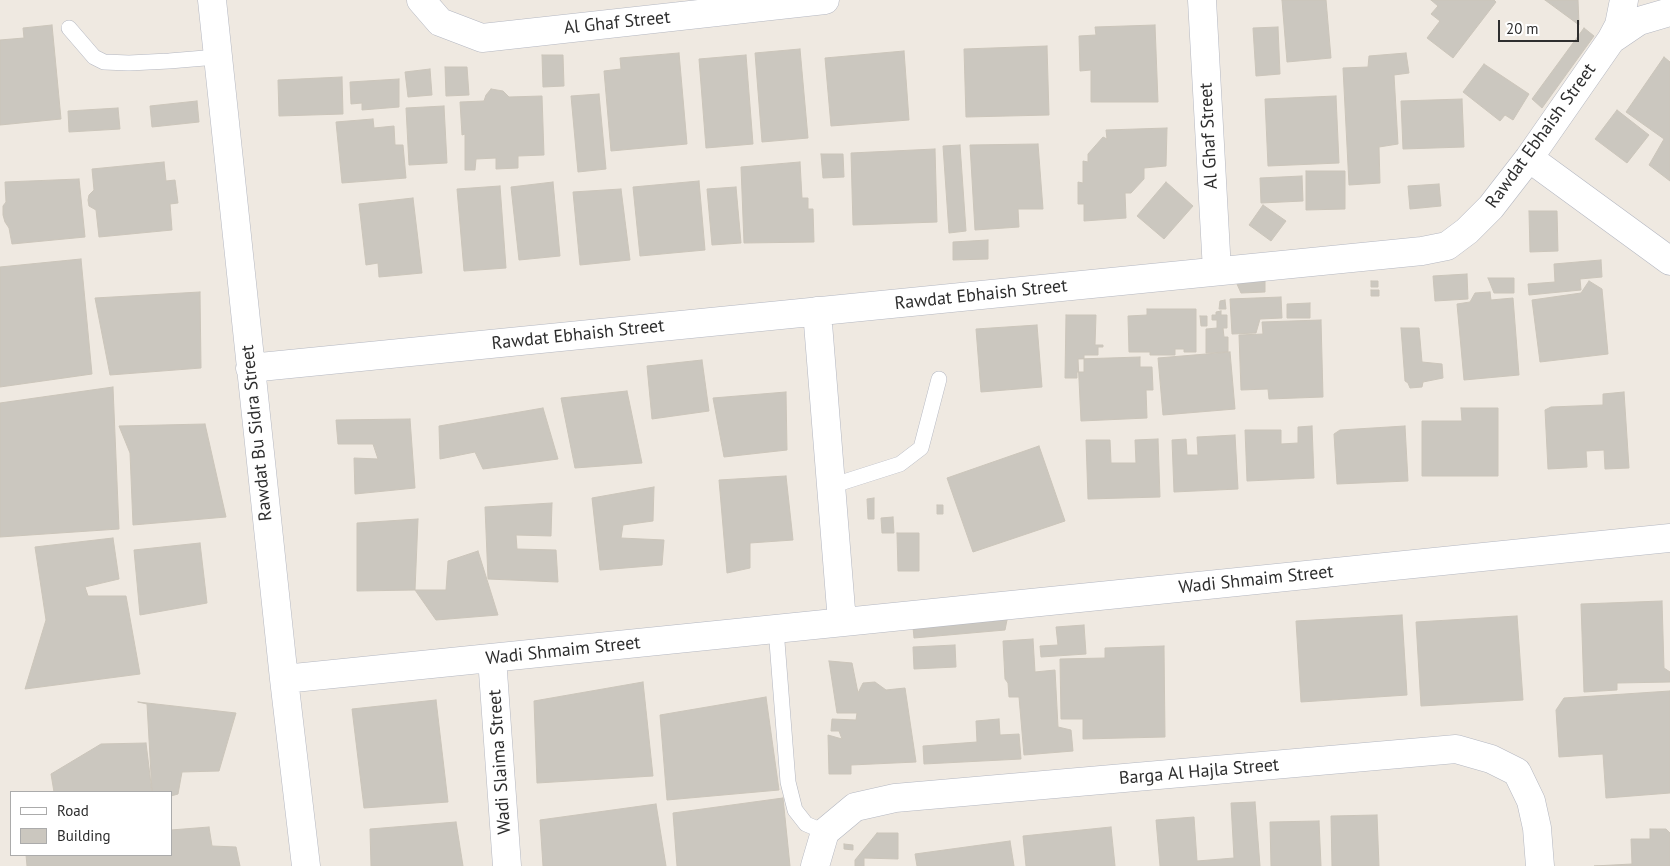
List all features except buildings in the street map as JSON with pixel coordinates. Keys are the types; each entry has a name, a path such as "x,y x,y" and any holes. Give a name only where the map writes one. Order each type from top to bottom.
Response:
{"street":[{"name":"Rawdat Bu Sidra Street","path":"212,0 250,368 306,866"},
{"name":"Al Ghaf Street","path":"421,0 440,22 482,38 825,0"},
{"name":"Al Ghaf Street","path":"1202,0 1217,271"},
{"name":"Rawdat Ebhaish Street","path":"250,368 1422,251 1447,246 1467,231 1491,207 1529,158 1611,40 1619,26 1624,0"},
{"name":"Rawdat Ebhaish Street","path":"1611,40 1639,21 1670,12"},
{"path":"1529,158 1670,261"},
{"path":"817,312 842,622"},
{"name":"Wadi Shmaim Street","path":"284,679 1670,538"},
{"name":"Wadi Slaima Street","path":"492,658 507,866"},
{"name":"Barga Al Hajla Street","path":"825,832 855,808 895,798 1456,749 1491,759 1518,772 1531,801 1537,828 1540,866"},
{"path":"815,866 825,832"}],"lane":[{"path":"69,28 94,57 104,62 169,61 218,57"},
{"path":"831,486 900,464 921,448 939,379"},
{"path":"776,629 788,782 795,810 806,824 825,832"}]}
